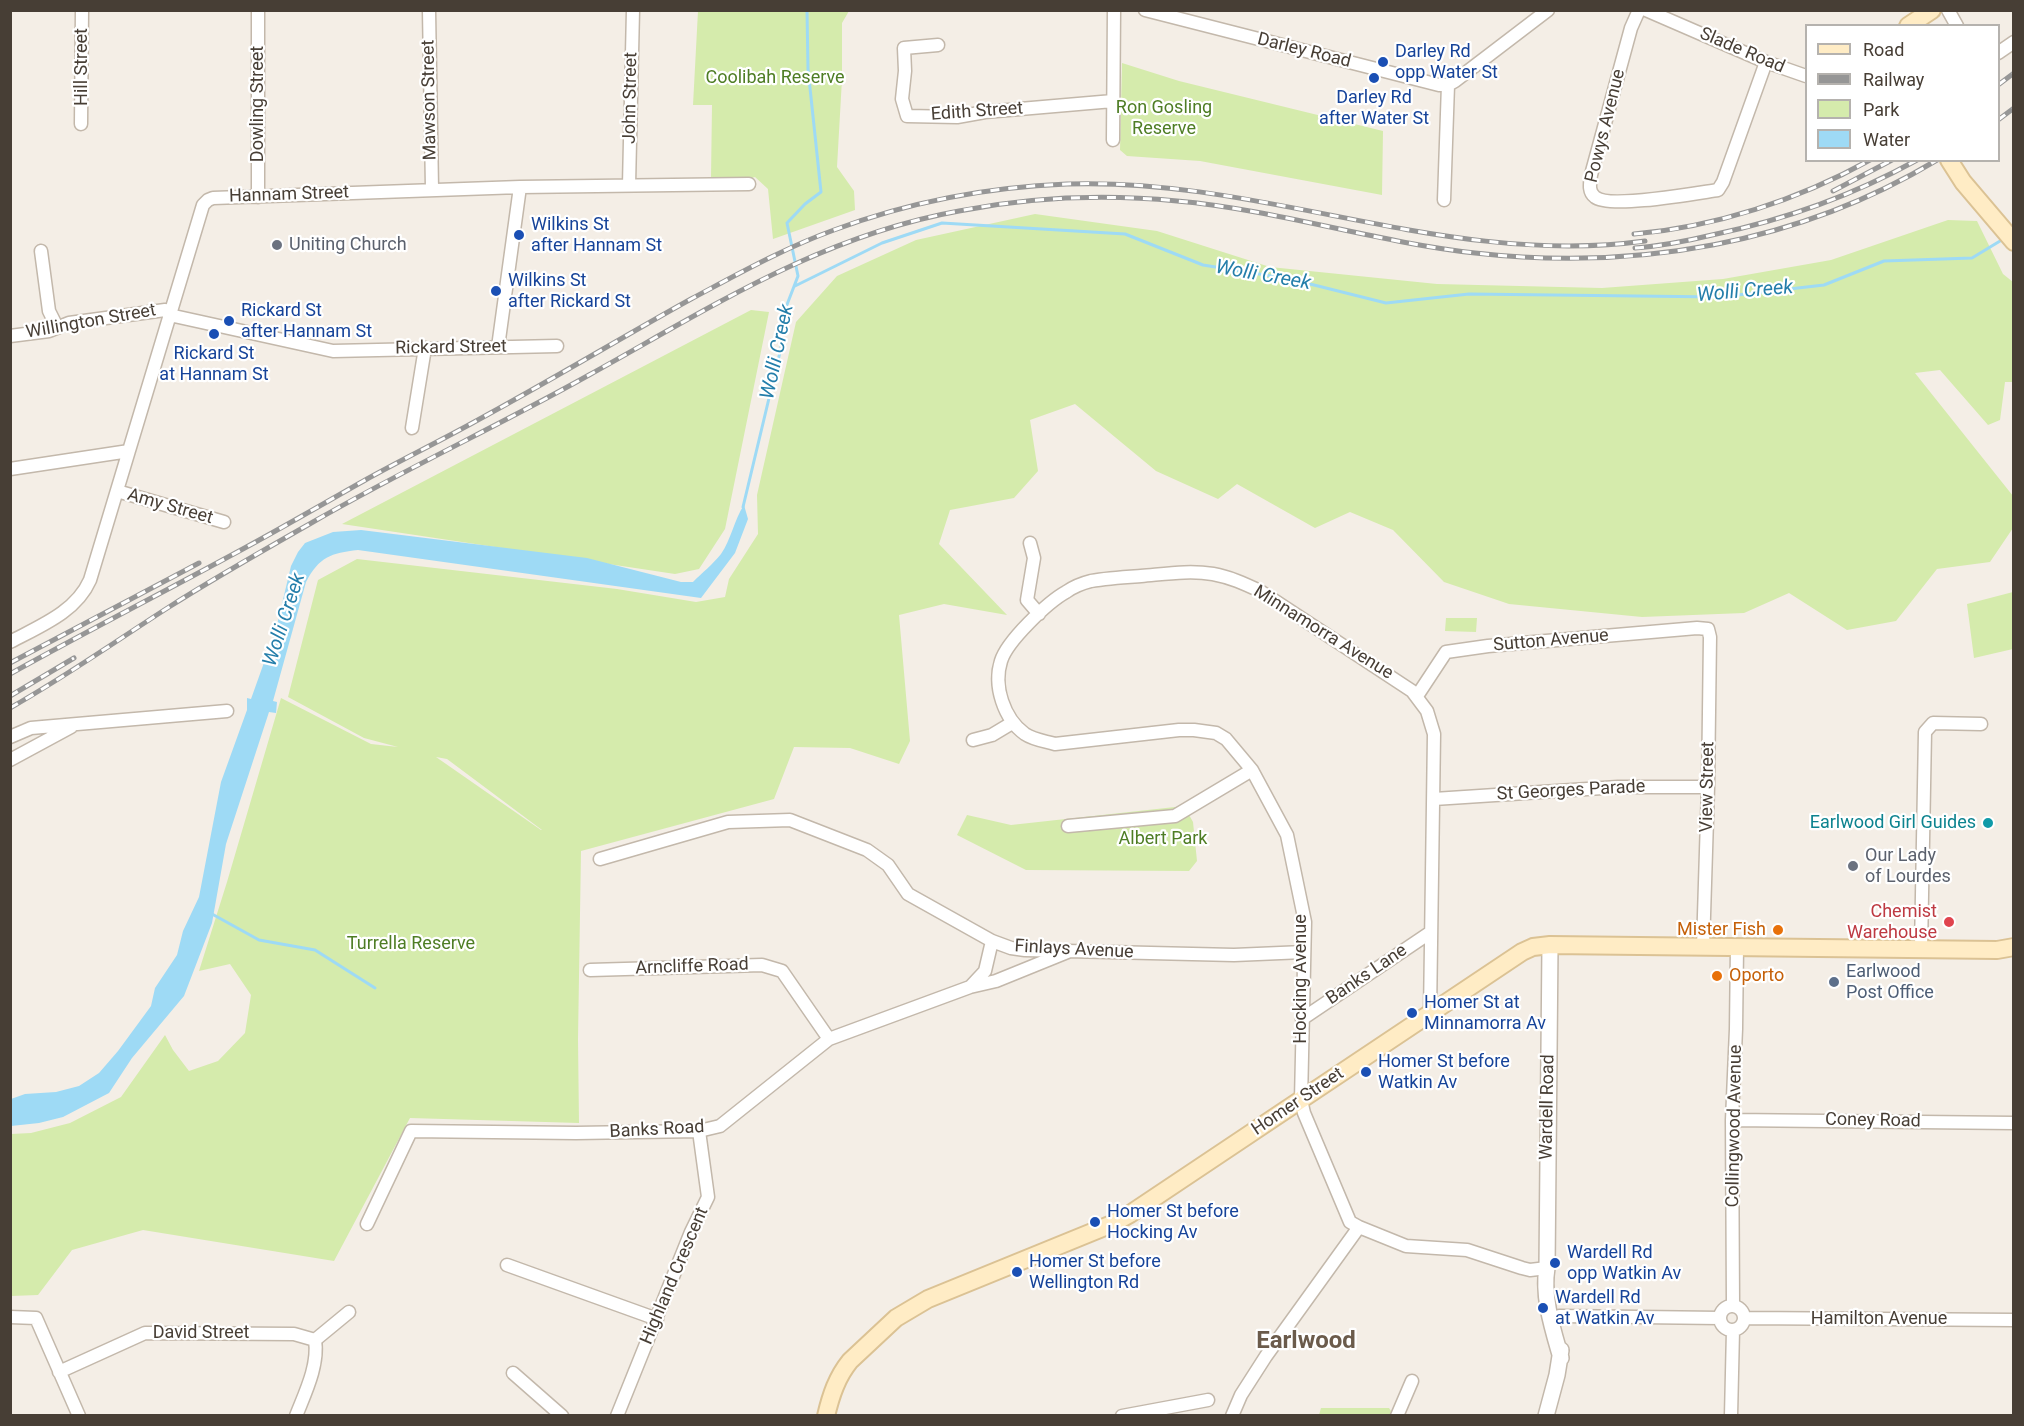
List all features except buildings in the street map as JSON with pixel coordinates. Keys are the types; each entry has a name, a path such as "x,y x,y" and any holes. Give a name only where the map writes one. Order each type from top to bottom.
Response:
{"main road":[{"path":"1911,24 1932,10"},
{"path":"1952,165 2013,242"},
{"name":"Homer Street","path":"826,1416 835,1385 843,1370 903,1312 928,1299 1112,1224 1155,1198 1512,957 1533,948 1550,945 1997,950 2013,947"}],"street":[{"name":"Hill Street","path":"81,124 82,10"},
{"name":"Dowling Street","path":"258,10 258,197"},
{"name":"Mawson Street","path":"429,10 432,189"},
{"name":"John Street","path":"629,185 633,10"},
{"path":"1113,140 1114,10"},
{"name":"Darley Road","path":"1145,10 1439,85 1448,85"},
{"path":"1444,200 1448,85 1548,10"},
{"name":"Powys Avenue","path":"1639,10 1630,28 1591,175 1590,189 1594,197 1604,202 1649,200 1718,190 1723,182 1766,62"},
{"name":"Slade Road","path":"1646,10 1766,62 1805,76"},
{"path":"1948,10 1955,24"},
{"path":"2000,52 2013,42"},
{"name":"Edith Street","path":"938,45 904,48 905,71 902,99 907,116 957,117 985,112 1113,101"},
{"name":"Hannam Street","path":"10,642 67,609 84,594 205,202 213,198 432,189 748,184"},
{"path":"498,347 520,187"},
{"path":"40,251 49,311 57,327"},
{"name":"Willington Street","path":"10,336 49,331 69,323 165,310 171,314"},
{"name":"Rickard Street","path":"171,314 333,351 557,346"},
{"path":"412,428 425,348"},
{"path":"10,469 129,451"},
{"name":"Amy Street","path":"117,491 224,522"},
{"path":"1030,543 1034,558 1027,600 1039,614"},
{"name":"Minnamorra Avenue","path":"1012,723 999,686 1001,661 1005,652 1039,614 1065,592 1090,581 1187,572 1215,574 1240,581 1260,591 1401,683 1417,696 1427,711 1434,734 1430,1014"},
{"name":"Sutton Avenue","path":"1417,696 1446,652 1488,646 1697,628 1708,629"},
{"name":"View Street","path":"1703,947 1708,787 1710,637 1708,629"},
{"path":"10,737 31,728 227,711"},
{"path":"10,760 78,723"},
{"path":"973,740 992,735 1012,723"},
{"name":"Hocking Avenue","path":"1012,723 1036,740 1055,744 1179,730 1216,733 1227,739 1252,770 1287,835 1305,922 1300,1100"},
{"path":"1921,949 1925,732 1933,723 1981,724"},
{"path":"1068,826 1175,816 1252,770"},
{"name":"St Georges Parade","path":"1434,799 1618,787 1708,787"},
{"name":"Finlays Avenue","path":"600,859 728,822 790,820 867,850 888,865 908,894 992,941 1011,948 1234,955 1304,952"},
{"name":"Banks Lane","path":"1302,1019 1431,932"},
{"path":"970,987 985,971 992,941"},
{"name":"Wardell Road","path":"1550,945 1545,1282 1554,1336 1561,1358"},
{"name":"Collingwood Avenue","path":"1733,1305 1732,1120 1737,1029 1737,947"},
{"name":"Banks Road","path":"366,1224 411,1131 576,1133 699,1131 720,1126 830,1039 970,987 996,981 1070,951"},
{"name":"Arncliffe Road","path":"590,970 762,965 782,971 830,1039"},
{"path":"1300,1100 1350,1222 1406,1246 1467,1250 1530,1270 1547,1268"},
{"name":"Coney Road","path":"1732,1120 2013,1123"},
{"name":"Highland Crescent","path":"617,1416 691,1232 708,1197 699,1131"},
{"path":"1232,1416 1241,1395 1266,1356 1359,1227"},
{"path":"507,1265 657,1319"},
{"name":"Wardell Road","path":"1546,1416 1561,1358 1562,1335 1547,1268"},
{"path":"1733,1305 1740,1308 1744,1318 1742,1325 1733,1330 1725,1328 1720,1318 1722,1311 1733,1305"},
{"path":"296,1416 317,1349 315,1340 349,1312"},
{"path":"1559,1316 1720,1318"},
{"path":"10,1317 36,1318 79,1416"},
{"name":"Hamilton Avenue","path":"1744,1318 2013,1320"},
{"path":"1731,1416 1733,1330"},
{"name":"David Street","path":"59,1372 145,1333 294,1334 315,1340"},
{"path":"513,1373 562,1416"},
{"path":"1397,1416 1412,1381"},
{"path":"1122,1416 1208,1400"}],"green space":[{"name":"Coolibah Reserve","path":"698,11 849,11 842,23 842,79 837,167 854,191 855,210 773,239 768,189 755,177 733,182 711,178 712,105 693,105"},
{"name":"Ron Gosling Reserve","path":"1122,63 1179,81 1383,131 1382,195 1200,161 1127,156 1120,150"},
{"name":"Turrella Reserve","path":"1035,214 1157,231 1270,267 1437,284 1602,288 1723,279 1831,260 1948,220 1977,221 2003,274 2013,282 2013,382 2005,382 2000,420 1988,425 1940,370 1915,373 2013,496 2013,528 1990,562 1937,569 1896,621 1847,630 1789,593 1744,613 1642,617 1509,604 1444,582 1393,530 1350,512 1315,528 1237,484 1218,499 1156,471 1075,404 1030,420 1038,471 1014,498 950,510 939,544 1007,615 944,604 899,615 910,741 899,764 850,748 794,747 774,799 581,851 579,1123 410,1118 334,1261 143,1230 72,1250 38,1295 11,1296 11,1134 31,1133 70,1123 121,1097 165,1035 189,1071 218,1061 245,1033 251,995 230,964 199,971 281,698 371,744 398,747 364,738 288,697 318,580 357,559 617,589 696,602 725,597 729,579 758,534 757,495 796,322 837,276 916,240","holes":["436,757 447,759 542,830"]},
{"path":"751,310 769,312 725,529 699,569 675,574 342,524"},
{"path":"2013,592 2013,649 1974,658 1967,604"},
{"path":"1446,618 1477,618 1476,632 1445,631"},
{"name":"Albert Park","path":"1184,806 1193,822 1197,861 1189,871 1026,870 957,835 967,815 1011,825"},
{"path":"1321,1408 1389,1408 1391,1411 1390,1415 1319,1415"}],"water":[{"path":"744,505 748,519 735,553 701,598 358,550 333,555 321,562 306,582 273,701 277,702 276,713 269,712 226,844 212,923 184,996 132,1058 109,1093 63,1117 39,1123 11,1126 11,1099 25,1094 56,1092 79,1086 99,1073 151,1006 155,988 177,955 183,931 199,897 221,782 247,710 247,698 251,699 276,629 291,566 305,543 333,532 361,530 587,558 681,582 693,582 721,554"}],"waterway":[{"path":"743,507 781,348 783,315 798,276 787,223 805,204 821,192 808,69 807,10"},
{"name":"Wolli Creek","path":"795,286 882,243 942,223 1125,234 1203,265 1290,279 1386,303 1469,294 1720,297 1824,285 1884,261 1972,258 2005,238"},
{"path":"212,914 259,940 315,950 375,988"}],"railway":[{"path":"2000,84 2014,73"},
{"path":"2000,118 2014,108"},
{"path":"1634,234 1695,225 1755,209 1814,187 1866,162"},
{"path":"1833,191 1888,162"},
{"path":"1635,248 1664,245 1739,229 1791,214 1843,196 1913,162"},
{"path":"10,708 204,585 381,484 555,394 767,277 813,256 908,222 986,206 1040,200 1095,197 1150,199 1252,211 1400,242 1475,253 1535,258 1595,258 1655,254 1714,245 1772,231 1829,213 1884,189 1933,162"},
{"path":"10,674 246,548 744,271 815,237 891,211 978,192 1037,186 1067,184 1140,186 1213,194 1427,233 1499,243 1571,246 1645,241"},
{"path":"10,663 199,563"},
{"path":"10,696 74,658"}],"place":[{"name":"Darley Rd opp Water St","path":"1383,62"},
{"name":"Darley Rd after Water St","path":"1374,78"},
{"name":"Wilkins St after Hannam St","path":"519,235"},
{"name":"Uniting Church","path":"277,245"},
{"name":"Wilkins St after Rickard St","path":"496,291"},
{"name":"Rickard St after Hannam St","path":"229,321"},
{"name":"Rickard St at Hannam St","path":"214,334"},
{"name":"Earlwood Girl Guides","path":"1988,823"},
{"name":"Our Lady of Lourdes","path":"1853,866"},
{"name":"Chemist Warehouse","path":"1949,922"},
{"name":"Mister Fish","path":"1778,930"},
{"name":"Oporto","path":"1717,976"},
{"name":"Earlwood Post Office","path":"1834,982"},
{"name":"Homer St at Minnamorra Av","path":"1412,1013"},
{"name":"Homer St before Watkin Av","path":"1366,1072"},
{"name":"Homer St before Hocking Av","path":"1095,1222"},
{"name":"Wardell Rd opp Watkin Av","path":"1555,1263"},
{"name":"Homer St before Wellington Rd","path":"1017,1272"},
{"name":"Wardell Rd at Watkin Av","path":"1543,1308"}],"district":[{"name":"Earlwood","path":"1306,1342"}]}
